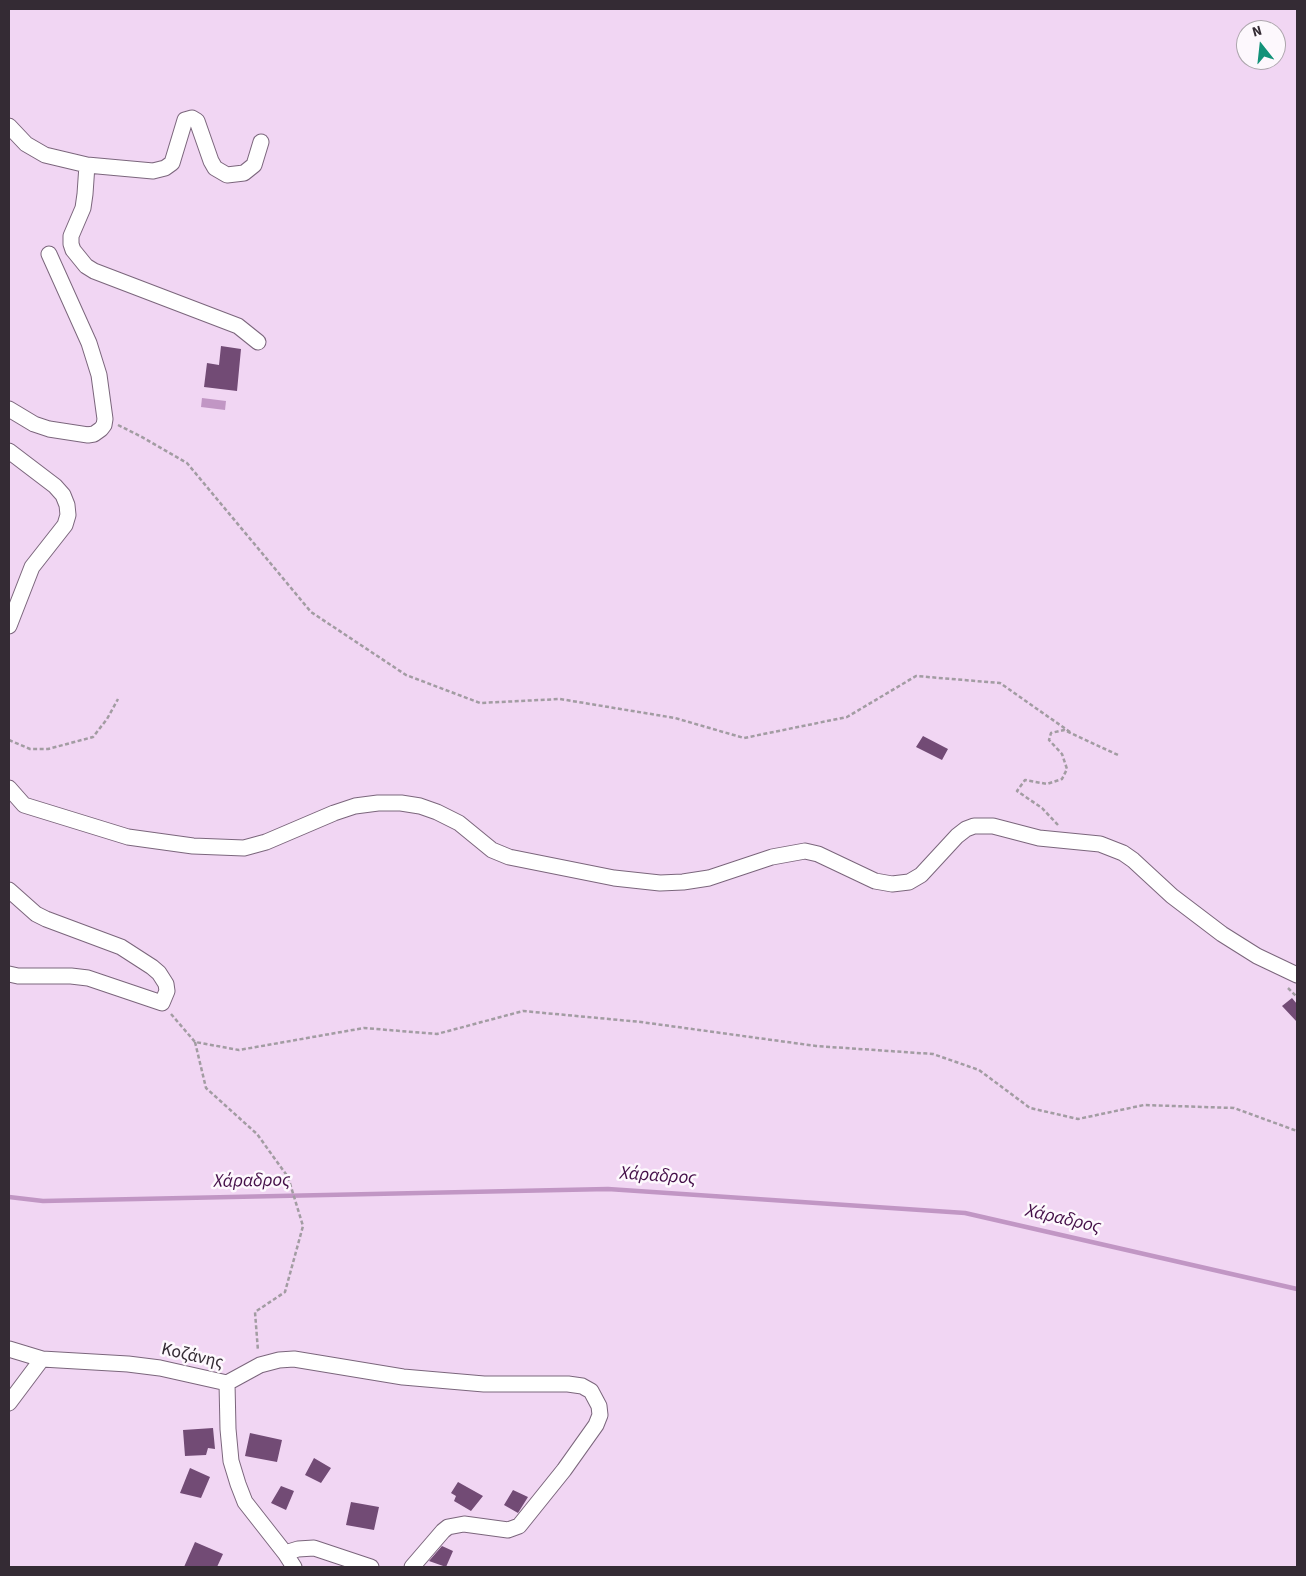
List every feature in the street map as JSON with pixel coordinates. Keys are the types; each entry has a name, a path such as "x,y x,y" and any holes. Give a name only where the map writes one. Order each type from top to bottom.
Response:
{"street":[{"path":"9,126 26,144 45,155 87,165 153,172 165,168 172,163 185,120 192,118 197,121 215,168 227,175 244,173 254,165 261,142"},
{"path":"87,165 83,208 71,236 71,244 78,257 86,266 94,271 238,326 258,342"},
{"path":"9,409 34,424 49,429 88,435 94,434 104,425 105,419 99,375 89,343 49,254"},
{"path":"9,451 56,486 63,495 68,515 65,525 32,567 9,626"},
{"path":"9,788 24,805 128,837 193,846 244,848 266,842 334,812 355,806 401,803 420,806 437,812 459,823 492,850 509,857 614,878 660,883 709,878 772,857 805,851 818,854 876,881 892,884 909,882 922,875 957,836 966,829 974,826 993,826 1039,838 1100,844 1122,853 1133,860 1172,896 1222,934 1257,956 1297,975"},
{"path":"9,890 36,914 46,920 121,947 159,973 166,984 167,991 162,1003 88,978 71,976 18,976 9,974"},
{"name":"Κοζάνης","path":"9,1349 42,1359 128,1364 160,1368 227,1383 231,1461 238,1484 245,1502 294,1567"},
{"path":"9,1403 42,1359"},
{"path":"227,1383 260,1365 279,1360 294,1359 403,1377 484,1384 568,1384 582,1386 591,1391 599,1406 600,1415 596,1425 564,1470 519,1526 508,1530 464,1524 448,1527 412,1567"},
{"path":"285,1553 298,1549 314,1548 371,1567"}],"path":[{"path":"105,419 187,462 311,612 406,675 480,703 560,699 675,718 744,738 848,717 916,676 1000,683 1070,732"},
{"path":"9,740 30,749 48,749 93,737 107,719 118,699"},
{"path":"1060,839 1058,824 1042,808 1018,791 1025,780 1047,784 1062,779 1067,769 1062,754 1049,740 1051,733 1064,730 1118,755"},
{"path":"162,1003 195,1042 206,1088 257,1134 288,1177 303,1226 285,1292 255,1312 256,1344 260,1365"},
{"path":"195,1042 240,1050 364,1028 437,1034 523,1011 641,1022 816,1046 933,1054 979,1070 1030,1108 1078,1119 1144,1105 1234,1108 1297,1131"}],"shaded area":[{"path":"9,9 1297,9 1297,1567 9,1567"},
{"path":"202,398 226,401 225,410 201,407"}],"building":[{"path":"221,346 241,349 237,391 204,387 207,363 219,365"},
{"path":"923,736 948,749 942,760 916,747"},
{"path":"1292,998 1297,1004 1297,1022 1282,1006"},
{"path":"213,1428 215,1449 208,1448 206,1455 185,1456 183,1430"},
{"path":"250,1433 282,1440 277,1462 245,1456"},
{"path":"314,1458 331,1468 321,1483 305,1475"},
{"path":"190,1468 210,1477 201,1498 180,1493"},
{"path":"458,1482 483,1496 471,1511 454,1501 456,1496 451,1493"},
{"path":"281,1486 294,1491 286,1510 271,1503"},
{"path":"513,1490 528,1497 518,1513 504,1505"},
{"path":"351,1502 379,1507 374,1530 346,1525"},
{"path":"195,1542 223,1554 217,1567 184,1567"},
{"path":"442,1546 453,1551 446,1567 429,1561"}],"waterway":[{"name":"Χάραδρος","path":"9,1197 43,1201 608,1189 965,1213 1297,1289"}]}
